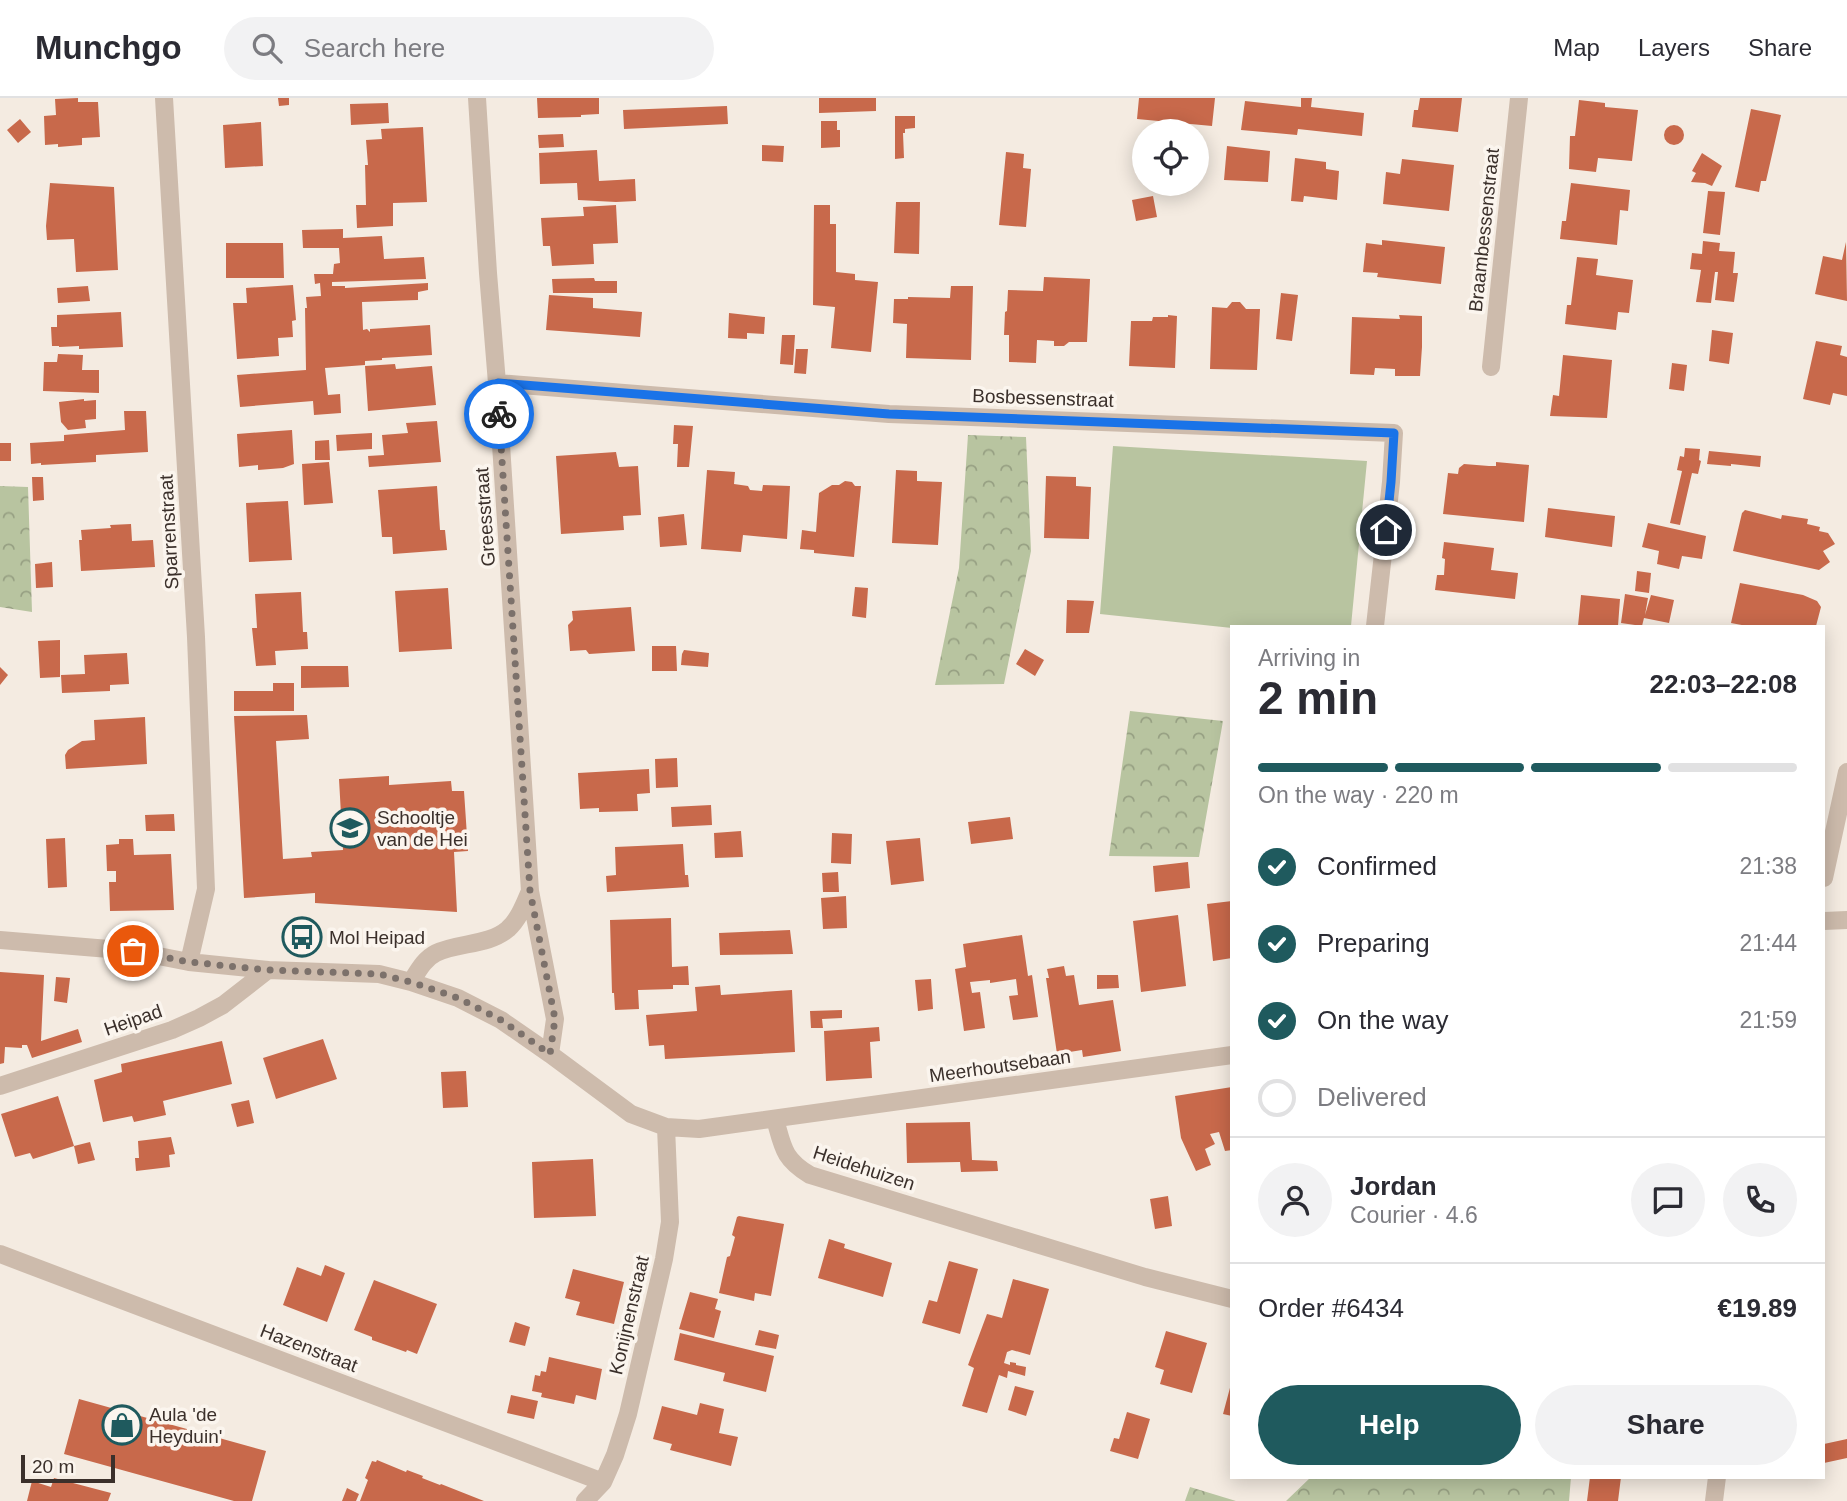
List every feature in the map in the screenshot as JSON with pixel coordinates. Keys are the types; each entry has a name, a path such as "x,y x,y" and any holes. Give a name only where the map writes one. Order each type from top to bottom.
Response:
{"street":[{"name":"Sparrenstraat","path":"164,98 195,623 206,889 189,962"},
{"name":"Greesstraat","path":"477,98 530,891 555,1019 550,1054"},
{"name":"Braambessenstraat","path":"1491,367 1519,98"},
{"name":"Bosbessenstraat","path":"498,383 889,414 1394,433 1375,625"},
{"path":"1825,872 1847,772"},
{"path":"411,982 424,962 434,953 498,937 518,917 530,891"},
{"path":"1825,920 1847,920"},
{"path":"0,940 133,951 189,962 268,970 379,974 458,998 501,1020 631,1114 666,1127 699,1129 775,1119"},
{"name":"Heipad","path":"0,1086 181,1026 223,1005 268,970"},
{"name":"Meerhoutsebaan","path":"775,1119 1230,1055"},
{"name":"Heidehuizen","path":"775,1119 785,1153 796,1167 810,1175 1145,1277 1230,1299"},
{"name":"Konijnenstraat","path":"585,1501 603,1482 615,1455 628,1414 664,1258 670,1222 666,1127"},
{"name":"Hazenstraat","path":"0,1254 603,1482"},
{"path":"1714,1501 1717,1479"}],"green space":[{"path":"968,435 1026,437 1031,551 1004,684 935,685 959,568"},
{"path":"1113,446 1367,461 1351,625 1230,625 1230,628 1100,614"},
{"path":"0,486 28,487 32,612 0,607"},
{"path":"1130,711 1223,721 1199,857 1109,856"},
{"path":"1309,1479 1571,1479 1569,1501 1286,1501"},
{"path":"1190,1487 1236,1501 1185,1501"}],"building":[{"path":"78,98 78,102 98,102 100,137 82,138 82,145 45,145 44,116 56,115 55,99"},
{"path":"278,98 289,98 289,105 279,106"},
{"path":"537,98 599,98 599,114 538,118"},
{"path":"819,98 876,98 876,111 819,113"},
{"path":"1139,98 1215,98 1212,126 1209,126 1209,119 1137,119"},
{"path":"1301,98 1312,98 1311,107 1364,113 1362,136 1298,129 1297,135 1241,130 1245,101 1301,107"},
{"path":"1420,98 1462,98 1458,132 1412,127 1414,110 1418,110"},
{"path":"1579,100 1605,103 1605,107 1638,110 1632,161 1598,158 1596,172 1569,169 1570,136 1575,136"},
{"path":"388,103 389,123 351,125 350,104"},
{"path":"727,106 728,124 624,129 623,110"},
{"path":"1751,109 1781,115 1766,181 1761,181 1759,192 1735,187"},
{"path":"895,116 915,116 915,128 905,129 904,158 895,159"},
{"path":"20,119 31,132 18,143 7,130"},
{"path":"821,121 837,121 840,147 821,148"},
{"path":"261,122 263,166 225,168 223,125"},
{"path":"1674,125 1681,128 1684,135 1681,142 1674,145 1667,142 1664,135 1667,128"},
{"path":"423,127 427,202 393,203 393,226 357,228 356,205 366,205 366,140 382,139 381,129"},
{"path":"563,134 564,147 539,148 538,135"},
{"path":"762,145 784,146 783,162 762,161"},
{"path":"1227,146 1270,151 1268,182 1224,180"},
{"path":"597,150 599,181 635,179 636,201 578,200 577,183 540,184 539,153"},
{"path":"1006,152 1024,154 1023,168 1031,169 1026,227 999,225"},
{"path":"1702,153 1722,166 1712,186 1691,182 1696,173 1692,171"},
{"path":"1295,158 1326,162 1326,169 1339,171 1337,200 1304,196 1303,202 1291,201"},
{"path":"1402,159 1454,165 1449,211 1383,204 1386,172 1400,174"},
{"path":"50,183 114,187 118,270 76,272 74,239 47,240"},
{"path":"1571,183 1630,190 1628,211 1620,210 1617,245 1560,239 1562,221 1566,221"},
{"path":"1708,191 1725,192 1720,235 1703,233"},
{"path":"1153,196 1157,217 1136,221 1132,200"},
{"path":"896,202 920,202 919,254 894,253"},
{"path":"616,205 618,243 593,244 594,264 552,266 550,246 543,246 541,218 584,216 583,207"},
{"path":"814,205 830,205 830,224 836,224 836,272 855,274 855,280 878,282 871,352 831,348 835,307 813,305"},
{"path":"343,229 343,238 382,236 384,259 424,257 426,279 332,282 332,286 345,288 428,283 428,290 418,292 418,300 362,302 363,330 370,332 370,329 430,325 432,355 382,358 365,361 365,365 325,368 328,395 340,394 341,413 314,415 313,401 240,407 237,375 306,370 306,297 321,296 320,283 315,284 314,274 333,274 334,264 340,263 339,248 303,248 302,230"},
{"path":"1382,240 1445,247 1441,284 1377,277 1378,273 1363,272 1366,243 1382,245"},
{"path":"1703,241 1720,243 1719,251 1735,252 1733,273 1738,273 1734,302 1715,300 1718,272 1715,272 1711,303 1696,302 1701,270 1690,269 1692,253 1702,254"},
{"path":"1846,242 1847,301 1815,294 1823,256 1842,260"},
{"path":"226,243 283,243 284,278 226,278"},
{"path":"1577,257 1598,259 1596,275 1633,280 1629,313 1618,312 1616,330 1565,324 1567,305 1571,305"},
{"path":"1044,277 1090,279 1087,342 1069,342 1064,346 1054,346 1054,341 1037,340 1036,363 1009,362 1009,335 1004,335 1008,290 1043,291"},
{"path":"594,278 595,281 617,281 617,293 553,293 552,279"},
{"path":"293,285 296,320 292,321 293,337 278,338 279,356 237,359 233,303 247,303 246,288"},
{"path":"88,286 90,301 58,303 57,288"},
{"path":"951,286 973,286 971,360 906,358 907,324 893,323 894,299 950,298"},
{"path":"1281,293 1298,295 1292,341 1276,339"},
{"path":"549,295 593,298 593,308 642,312 640,337 546,330"},
{"path":"1232,302 1240,302 1246,309 1260,309 1257,370 1210,369 1212,307 1227,308"},
{"path":"121,312 123,347 79,349 79,346 52,346 51,327 57,327 57,315"},
{"path":"729,313 765,317 764,334 747,333 747,339 728,338"},
{"path":"1399,315 1422,316 1420,376 1395,376 1395,369 1375,368 1374,375 1350,374 1352,317 1400,319"},
{"path":"1177,316 1175,368 1129,366 1131,321 1152,321 1153,317"},
{"path":"1712,330 1733,333 1729,364 1709,361"},
{"path":"782,335 795,335 793,365 780,364"},
{"path":"1816,341 1842,346 1840,355 1847,357 1847,396 1833,393 1830,405 1803,399"},
{"path":"796,349 808,349 806,374 794,373"},
{"path":"58,354 83,355 82,370 99,370 99,393 43,391 44,362 57,362"},
{"path":"1563,355 1612,360 1607,418 1550,416 1553,395 1559,396"},
{"path":"1672,363 1687,365 1684,391 1669,389"},
{"path":"395,364 396,369 432,366 436,405 368,411 365,366"},
{"path":"96,400 96,419 85,420 86,428 68,430 61,422 59,402"},
{"path":"124,411 146,411 148,452 96,455 96,462 31,464 30,443 64,441 64,435 125,430"},
{"path":"437,421 441,462 369,467 368,456 384,455 382,435 408,433 406,423"},
{"path":"674,425 693,426 689,467 677,467 678,444 673,444"},
{"path":"292,430 294,464 283,468 258,470 258,465 239,467 237,434"},
{"path":"372,433 372,449 337,451 336,435"},
{"path":"329,440 330,460 315,460 315,441"},
{"path":"0,443 11,443 11,461 0,461"},
{"path":"1685,448 1700,449 1701,461 1698,474 1692,473 1680,525 1670,523 1682,471 1677,470 1680,456 1684,457"},
{"path":"1709,451 1761,456 1760,467 1707,464"},
{"path":"616,452 619,467 638,466 641,515 623,516 624,530 561,534 556,456"},
{"path":"329,462 333,503 304,505 302,464"},
{"path":"1496,462 1529,465 1524,522 1443,514 1448,473 1458,474 1459,468 1464,464 1496,466"},
{"path":"707,470 735,472 734,484 748,486 750,490 762,491 763,485 790,486 787,539 743,535 741,552 701,549"},
{"path":"896,470 917,471 917,481 942,482 938,545 892,543"},
{"path":"1046,476 1076,477 1076,486 1091,487 1089,539 1044,538"},
{"path":"32,477 43,477 44,500 33,501"},
{"path":"845,481 861,486 854,557 800,549 802,530 816,532 819,493"},
{"path":"437,486 440,530 445,530 447,550 393,554 392,537 382,537 378,490"},
{"path":"288,501 292,560 249,562 246,503"},
{"path":"1548,508 1615,516 1612,547 1545,537"},
{"path":"1745,510 1781,519 1782,515 1808,519 1807,524 1820,527 1819,531 1828,533 1835,544 1823,551 1830,562 1819,570 1733,551"},
{"path":"684,514 687,545 660,547 658,517"},
{"path":"1648,523 1706,536 1702,559 1682,556 1679,569 1657,564 1659,551 1642,547"},
{"path":"131,524 132,541 153,540 155,567 81,571 81,530"},
{"path":"1444,542 1494,548 1491,570 1518,573 1515,599 1435,590 1437,575 1444,575"},
{"path":"52,562 53,587 36,588 35,564"},
{"path":"1637,571 1651,573 1649,593 1635,591"},
{"path":"1740,583 1803,595 1817,601 1821,607 1816,625 1731,623"},
{"path":"855,587 868,588 866,618 852,616"},
{"path":"448,588 452,649 399,652 395,591"},
{"path":"301,592 303,632 307,632 308,649 275,651 276,665 256,666 252,628 257,628 255,594"},
{"path":"1625,594 1648,598 1645,615 1651,595 1674,600 1669,623 1644,618 1642,625 1621,623"},
{"path":"1581,595 1620,599 1618,625 1578,625"},
{"path":"1067,600 1094,601 1089,633 1066,633"},
{"path":"631,607 635,651 589,654 586,650 570,651 568,625 573,620 572,611"},
{"path":"60,640 60,677 40,678 38,641"},
{"path":"652,646 676,646 677,671 652,671"},
{"path":"1025,649 1044,660 1035,676 1016,664"},
{"path":"684,650 709,653 708,667 681,665"},
{"path":"127,653 129,684 110,685 110,691 62,693 61,675 85,674 84,655"},
{"path":"301,666 348,666 349,687 301,688"},
{"path":"0,667 8,675 0,685"},
{"path":"273,683 294,683 294,711 234,711 234,691 273,691"},
{"path":"307,715 309,739 276,741 283,859 312,857 311,852 343,850 339,779 389,776 389,785 451,781 452,791 464,791 468,851 454,852 457,912 315,903 315,893 244,898 234,716"},
{"path":"145,717 147,764 66,769 65,755 68,750 82,741 95,740 94,720"},
{"path":"677,758 678,787 656,788 655,759"},
{"path":"649,769 650,793 637,794 638,811 599,812 599,808 580,809 578,773"},
{"path":"711,805 712,825 672,827 671,807"},
{"path":"174,814 175,831 146,831 145,815"},
{"path":"1010,817 1013,839 971,844 968,822"},
{"path":"741,831 743,857 715,858 714,833"},
{"path":"832,833 852,834 851,864 831,863"},
{"path":"65,838 67,887 48,888 46,839"},
{"path":"920,838 924,881 891,885 886,841"},
{"path":"119,839 133,839 134,855 171,854 174,910 110,911 109,882 116,882 116,871 107,871 106,845 119,844"},
{"path":"683,844 685,875 688,875 689,887 607,892 606,876 616,875 615,847"},
{"path":"1188,862 1190,888 1155,892 1153,866"},
{"path":"838,872 839,892 823,892 822,873"},
{"path":"846,896 847,928 823,929 821,898"},
{"path":"1230,901 1230,958 1213,961 1207,904"},
{"path":"1178,915 1186,986 1141,992 1133,921"},
{"path":"671,918 672,967 688,966 689,985 673,985 673,989 638,990 639,1009 615,1010 610,920"},
{"path":"790,930 793,954 720,955 719,933"},
{"path":"1022,935 1028,976 1032,975 1038,1017 1013,1020 1009,996 1018,995 1016,979 990,983 990,980 970,982 972,993 980,992 985,1028 964,1031 955,969 966,967 963,944"},
{"path":"1064,966 1066,976 1074,975 1079,1005 1113,1000 1121,1051 1083,1057 1082,1050 1057,1054 1046,978 1049,978 1047,969"},
{"path":"0,972 44,975 41,1041 78,1029 82,1042 32,1058 27,1045 22,1045 22,1048 5,1047 4,1063 0,1064"},
{"path":"1097,975 1118,975 1119,988 1097,989"},
{"path":"56,977 70,978 67,1003 54,1001"},
{"path":"931,979 933,1009 918,1011 915,980"},
{"path":"720,985 721,995 792,990 795,1052 665,1059 664,1045 649,1046 646,1015 697,1011 695,987"},
{"path":"842,1010 842,1018 822,1019 823,1028 811,1028 810,1011"},
{"path":"879,1027 880,1041 870,1042 872,1078 826,1081 824,1031"},
{"path":"323,1039 337,1079 276,1099 263,1058"},
{"path":"222,1041 232,1084 163,1101 166,1115 134,1122 132,1116 103,1122 94,1080 122,1072 121,1064"},
{"path":"466,1071 468,1107 443,1108 441,1072"},
{"path":"1230,1087 1230,1150 1225,1151 1219,1132 1210,1134 1215,1144 1205,1149 1211,1165 1196,1171 1181,1138 1175,1096"},
{"path":"58,1096 74,1146 33,1159 30,1153 15,1157 1,1114"},
{"path":"249,1100 254,1123 237,1127 231,1104"},
{"path":"970,1122 972,1160 997,1161 998,1171 961,1172 960,1162 907,1163 906,1123"},
{"path":"171,1137 175,1154 169,1155 170,1167 136,1171 135,1158 139,1158 138,1141"},
{"path":"90,1142 95,1160 78,1164 74,1146"},
{"path":"593,1159 596,1216 534,1218 532,1162"},
{"path":"1168,1196 1172,1226 1155,1229 1150,1199"},
{"path":"739,1216 784,1224 771,1296 755,1293 754,1301 719,1293"},
{"path":"829,1239 845,1244 844,1248 892,1263 883,1297 818,1278"},
{"path":"949,1261 978,1269 960,1334 922,1323 929,1300 937,1302"},
{"path":"325,1265 345,1273 327,1322 283,1305 297,1267 321,1276"},
{"path":"573,1269 624,1282 614,1324 576,1315 580,1302 565,1298"},
{"path":"1013,1279 1049,1289 1030,1355 1012,1350 1007,1352 1004,1363 1016,1363 1026,1367 1025,1376 1008,1371 1007,1378 999,1375 987,1413 962,1406 974,1368 968,1365 987,1314 1002,1318"},
{"path":"374,1280 437,1304 417,1354 372,1340 372,1337 354,1330"},
{"path":"690,1292 718,1299 715,1309 721,1311 714,1338 679,1329"},
{"path":"515,1322 530,1327 525,1346 509,1342"},
{"path":"759,1330 779,1335 776,1349 755,1345"},
{"path":"1166,1331 1207,1343 1192,1393 1160,1384 1164,1370 1155,1367"},
{"path":"680,1333 774,1356 766,1392 723,1381 725,1373 674,1360"},
{"path":"549,1357 602,1369 596,1400 576,1395 574,1404 541,1397 542,1393 532,1391 535,1375 540,1376 541,1371 546,1372"},
{"path":"1015,1386 1034,1391 1026,1416 1008,1410"},
{"path":"1230,1388 1230,1416 1223,1414"},
{"path":"511,1395 538,1401 534,1419 507,1413"},
{"name":"Aula 'de Heyduin'","path":"79,1399 266,1451 252,1501 234,1501 64,1454"},
{"path":"700,1403 724,1409 719,1433 738,1437 731,1466 670,1450 672,1444 653,1439 662,1406 697,1415"},
{"path":"1127,1412 1150,1419 1138,1459 1110,1451 1114,1438 1119,1439"},
{"path":"1847,1439 1847,1458 1825,1463 1825,1444"},
{"path":"377,1460 484,1501 360,1501 372,1461"},
{"path":"54,1478 111,1493 108,1501 27,1501 32,1481 51,1487"},
{"path":"1590,1479 1621,1479 1618,1501 1587,1501"},
{"path":"347,1488 359,1494 356,1501 342,1501"}],"way so far":[{"path":"133,951 189,962 268,970 379,974 458,998 501,1020 550,1054 555,1019 530,891 499,414"}],"place":[{"name":"Schooltje van de Hei","path":"350,828"},
{"name":"Mol Heipad","path":"302,937"},
{"name":"Aula 'de Heyduin'","path":"122,1425"}],"route":[{"path":"499,414 498,383 889,414 1394,433 1386,530"}]}
